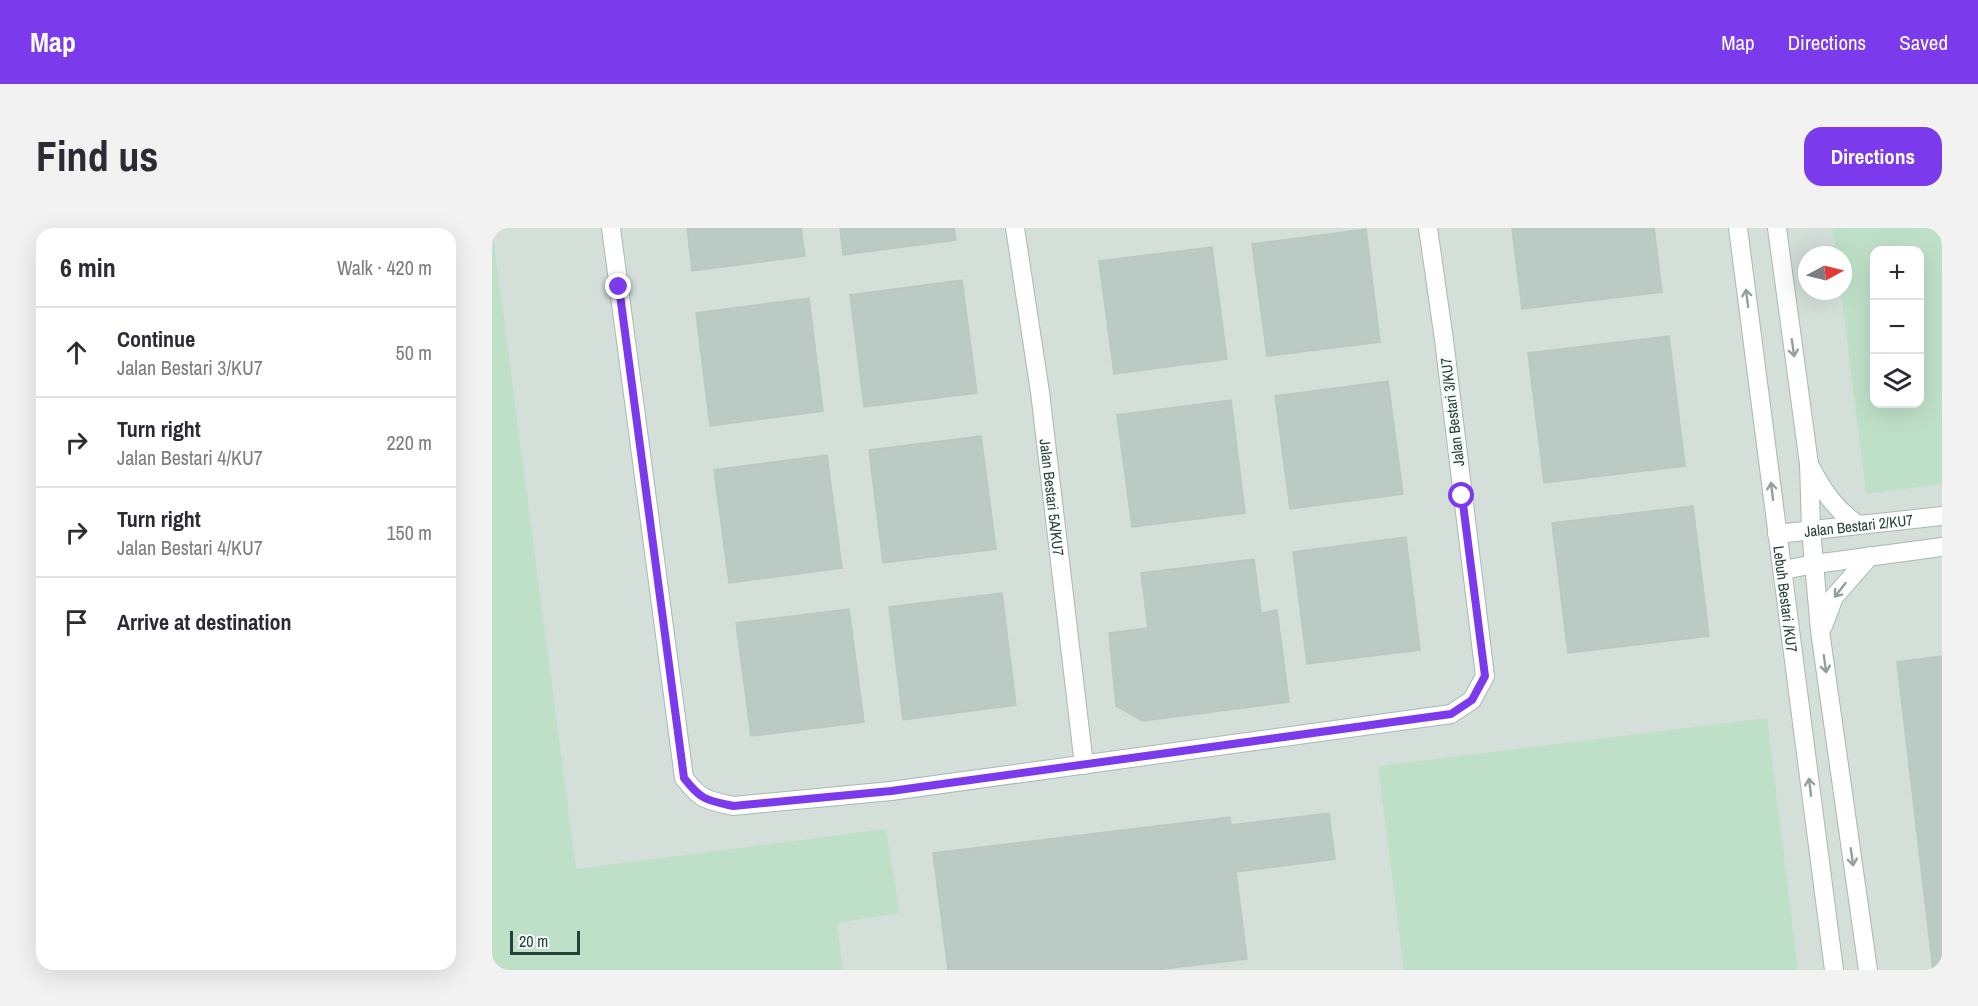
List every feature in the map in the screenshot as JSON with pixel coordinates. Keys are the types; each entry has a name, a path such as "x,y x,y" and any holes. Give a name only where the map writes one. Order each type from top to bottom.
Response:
{"street":[{"path":"611,228 684,778 696,795 713,802 733,806 891,791 1084,765"},
{"name":"Jalan Bestari 5A/KU7","path":"1015,228 1043,415 1084,765"},
{"name":"Jalan Bestari 3/KU7","path":"1084,765 1451,714 1472,700 1485,676 1428,228"},
{"name":"Lebuh Bestari /KU7","path":"1738,228 1834,970"},
{"name":"Lebuh Bestari /KU7","path":"1778,228 1809,464 1820,631 1868,970"},
{"path":"1809,464 1824,493 1844,515 1857,524"},
{"name":"Jalan Bestari 2/KU7","path":"1777,534 1942,516"},
{"path":"1783,570 1942,547"},
{"path":"1820,631 1834,597 1870,556"}],"shaded area":[{"path":"492,228 1942,228 1942,970 492,970"}],"green space":[{"path":"492,228 576,869 886,829 900,913 837,923 843,970 492,970"},
{"path":"1833,228 1942,228 1942,484 1866,494 1842,300 1852,300 1852,246 1835,246"},
{"path":"1767,718 1798,970 1404,970 1378,766"}],"building":[{"path":"687,228 801,228 805,256 692,271"},
{"path":"840,228 954,228 956,240 843,255"},
{"path":"1512,228 1654,228 1662,292 1522,309"},
{"path":"1366,229 1380,342 1267,356 1252,244"},
{"path":"1212,247 1227,359 1114,374 1099,261"},
{"path":"962,280 977,393 864,407 850,295"},
{"path":"809,298 823,411 710,426 696,313"},
{"path":"1669,336 1685,466 1544,483 1528,353"},
{"path":"1388,381 1403,494 1290,509 1275,396"},
{"path":"1231,400 1245,513 1132,527 1117,415"},
{"path":"981,436 996,549 883,563 869,450"},
{"path":"827,455 842,568 729,583 714,470"},
{"path":"1693,506 1709,636 1568,653 1552,523"},
{"path":"1406,537 1420,650 1307,664 1293,552"},
{"path":"1254,559 1261,613 1277,610 1289,702 1143,721 1116,706 1109,633 1148,628 1141,573"},
{"path":"1002,593 1016,705 903,720 889,607"},
{"path":"849,609 864,722 751,736 736,623"},
{"path":"1942,656 1942,970 1933,970 1897,662"},
{"path":"1329,813 1335,859 1236,872 1247,959 1154,970 948,970 933,853 1230,817 1231,825"}],"route":[{"path":"619,287 684,778 696,795 713,802 733,806 891,791 1451,714 1472,700 1485,676 1462,496"}]}
